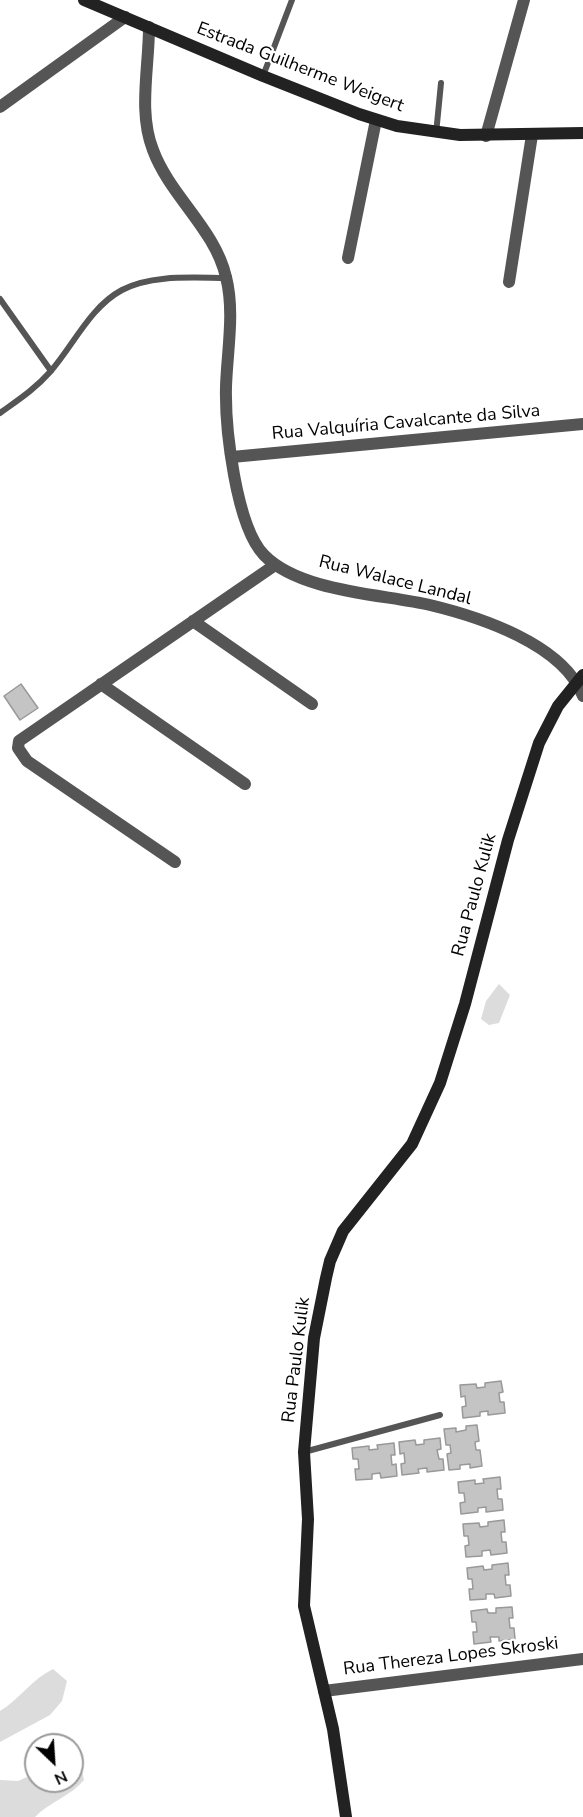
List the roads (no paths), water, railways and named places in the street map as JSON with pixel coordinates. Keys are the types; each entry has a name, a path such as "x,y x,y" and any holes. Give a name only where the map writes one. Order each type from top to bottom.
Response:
{"street":[{"name":"Estrada Guilherme Weigert","path":"84,0 263,76 376,120 436,134 486,136 583,133"},
{"path":"486,136 524,0"},
{"path":"0,107 125,17"},
{"name":"Rua Walace Landal","path":"149,27 145,117 152,149 168,182 216,251 227,278 229,310 226,389 232,457 247,526 255,543 275,565 346,591 429,605 480,621 548,652 580,679 583,696"},
{"path":"348,258 376,120"},
{"path":"509,282 531,135"},
{"name":"Rua Valquíria Cavalcante da Silva","path":"232,457 583,424"},
{"path":"175,862 21,756 18,748 24,736 275,565"},
{"path":"193,621 312,704"},
{"name":"Rua Paulo Kulik","path":"346,1817 324,1691 304,1606 308,1519 304,1452 314,1338 330,1261 353,1215 412,1144 440,1083 460,1022 528,773 548,723 580,679"},
{"path":"101,684 245,784"},
{"name":"Rua Thereza Lopes Skroski","path":"324,1691 583,1659"}],"lane":[{"path":"263,76 292,0"},
{"path":"436,134 441,83"},
{"path":"0,413 31,391 51,371 99,307 123,290 153,281 227,278"},
{"path":"0,299 51,371"},
{"path":"304,1452 440,1415"}]}
